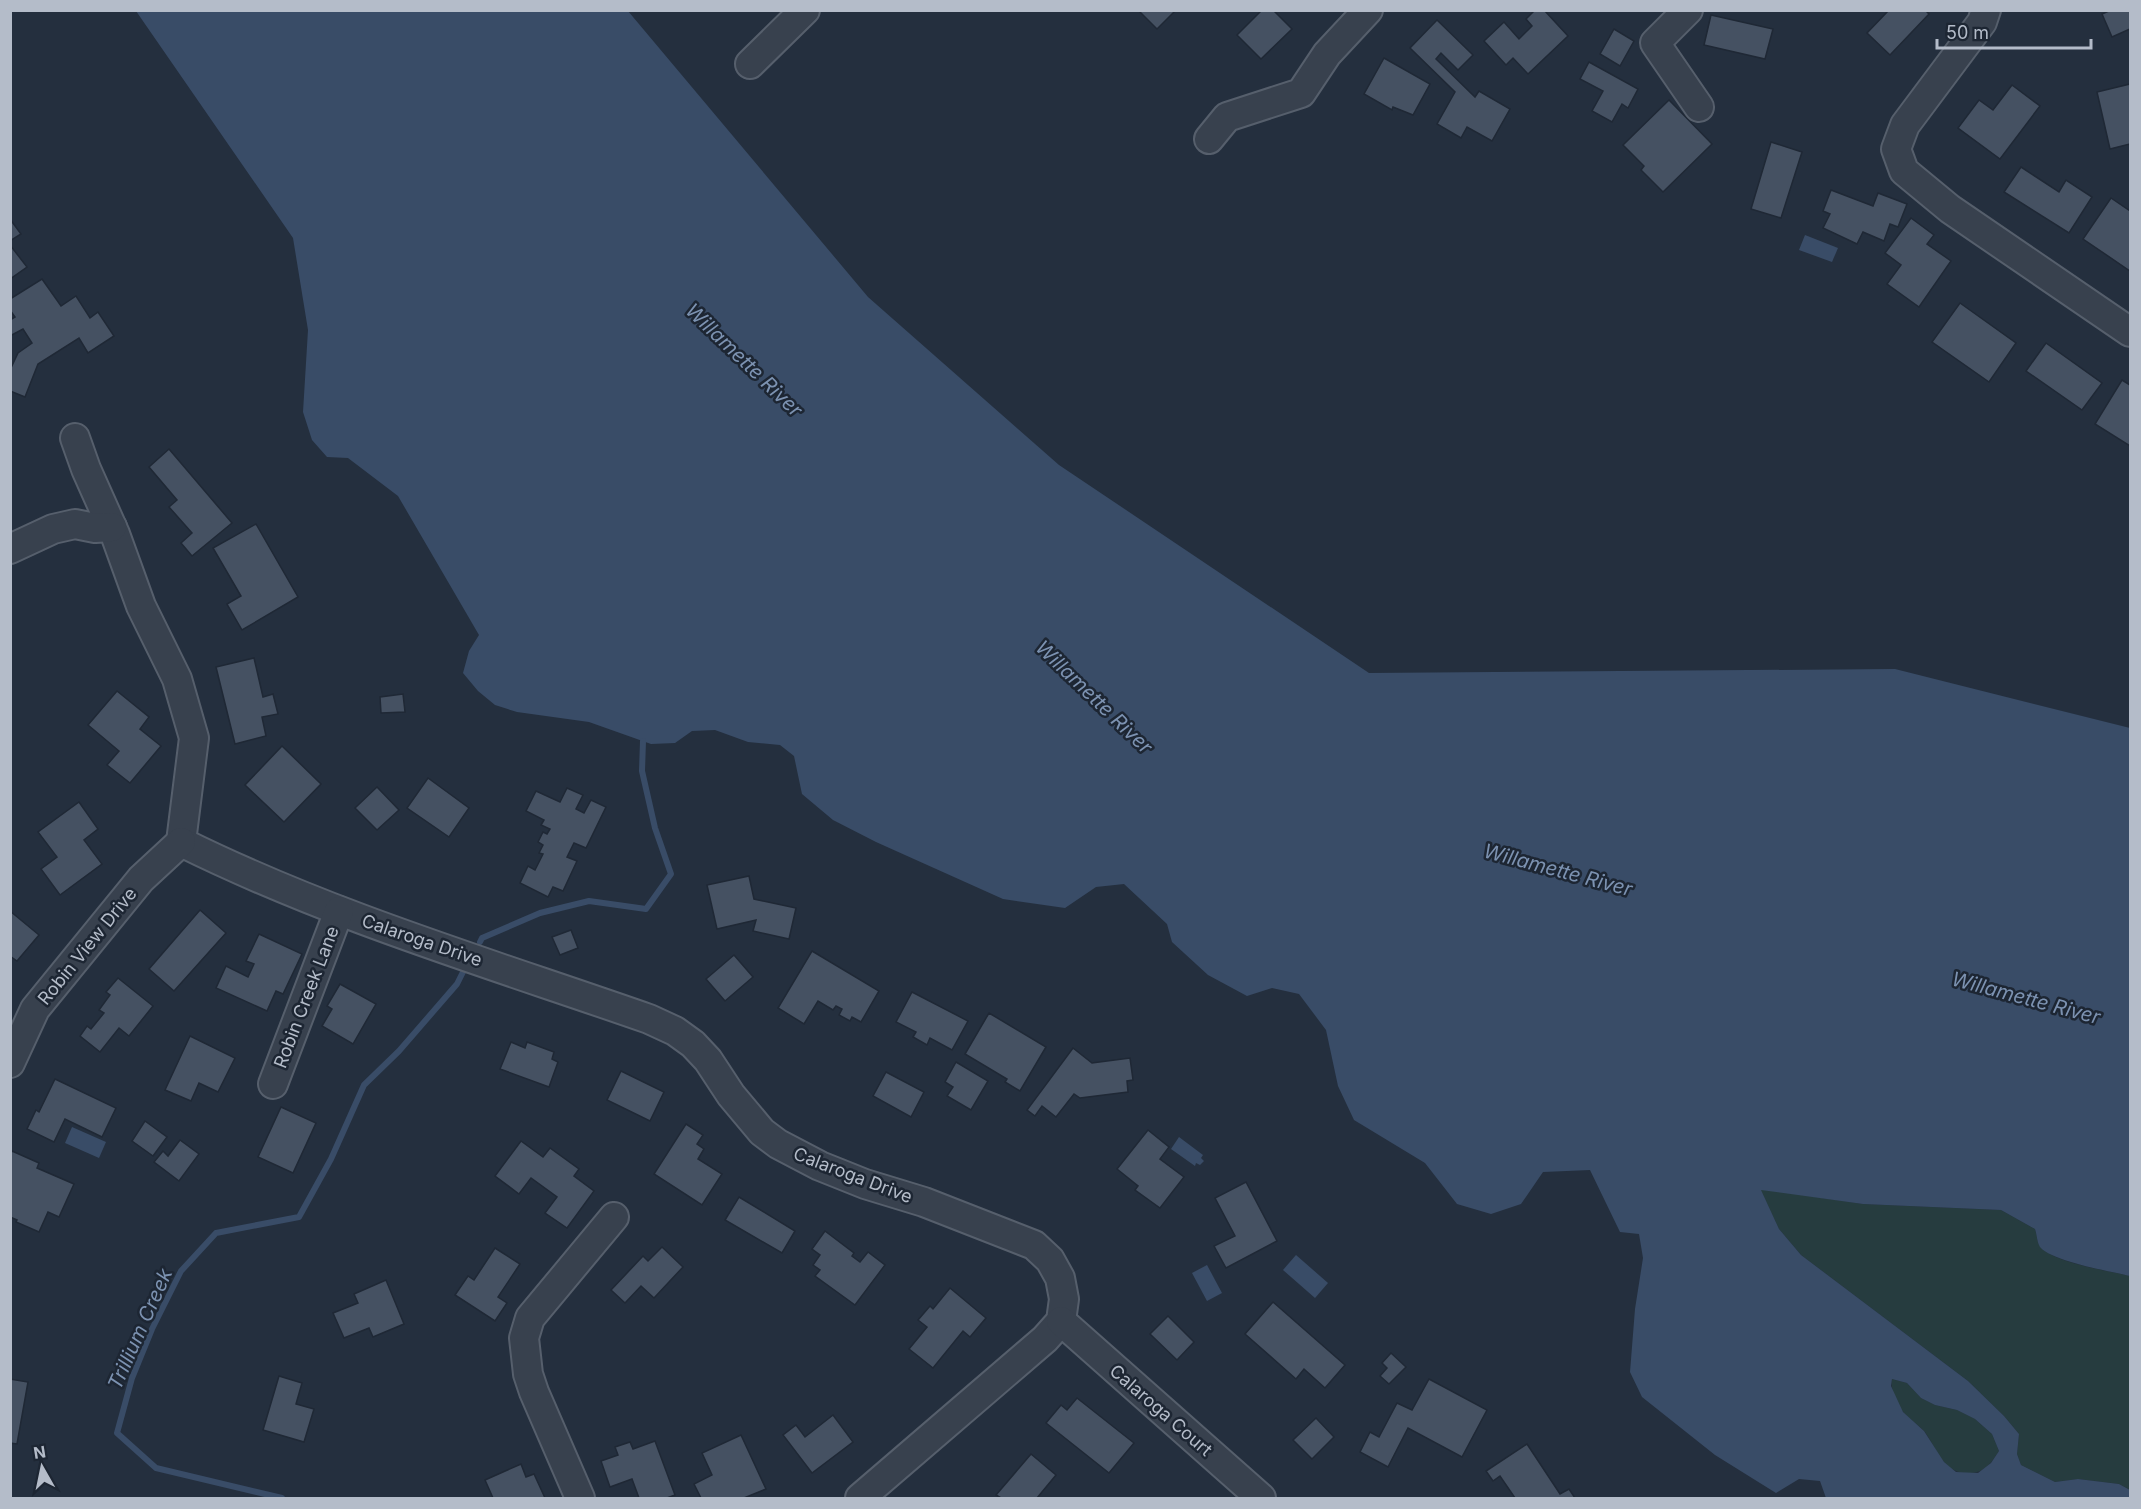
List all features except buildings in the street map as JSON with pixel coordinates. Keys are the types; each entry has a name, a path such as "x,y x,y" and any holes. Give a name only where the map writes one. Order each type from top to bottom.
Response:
{"street":[{"path":"750,64 804,10"},
{"path":"1688,10 1655,43 1699,107"},
{"path":"1986,10 1982,22 1905,124 1896,149 1904,171 1950,209 2130,332"},
{"path":"1209,139 1227,117 1301,93 1327,54 1365,11"},
{"path":"75,438 103,527 177,679 194,738 181,842"},
{"path":"10,549 52,529 75,524 103,527"},
{"name":"Calaroga Drive","path":"181,842 215,859 339,911 649,1019 675,1031 693,1044 708,1060 731,1095 762,1132 778,1144 795,1154 865,1184 924,1202 1034,1245 1050,1260 1060,1278 1064,1299 1061,1322"},
{"name":"Robin View Drive","path":"10,1063 35,1009 141,879 181,842"},
{"name":"Robin Creek Lane","path":"273,1084 339,911"},
{"path":"580,1498 534,1392 528,1374 524,1338 530,1318 615,1217"},
{"path":"860,1498 1045,1339 1061,1322"},
{"name":"Calaroga Court","path":"1061,1322 1261,1498"}],"green space":[{"path":"1760,1189 1863,1204 2001,1210 2035,1229 2041,1247 2048,1253 2070,1262 2130,1276 2130,1490 2119,1484 2078,1479 2055,1482 2021,1465 2017,1454 2019,1434 2004,1416 1968,1381 1801,1255 1779,1229"},
{"path":"1892,1379 1907,1383 1921,1398 1935,1405 1957,1410 1975,1419 1992,1434 1999,1451 1986,1468 1966,1473 1958,1472 1946,1464 1925,1432 1901,1410 1893,1392"}],"water":[{"name":"Willamette River","path":"136,11 628,11 868,297 1059,465 1369,673 1895,669 2130,728 2130,1276 2096,1269 2047,1252 2040,1247 2035,1229 2001,1210 1863,1204 1761,1190 1779,1229 1801,1255 1968,1381 2004,1416 2019,1434 2017,1454 2021,1465 2055,1482 2078,1479 2119,1484 2130,1490 2130,1498 1826,1498 1820,1481 1799,1479 1776,1493 1715,1455 1642,1397 1630,1372 1635,1309 1643,1258 1639,1234 1620,1232 1590,1170 1543,1172 1521,1204 1491,1214 1457,1204 1425,1163 1354,1120 1338,1086 1326,1030 1299,994 1272,988 1247,996 1208,975 1172,942 1167,924 1124,884 1096,887 1065,908 1003,899 876,842 833,820 802,794 794,756 780,745 748,742 715,730 692,731 675,743 651,744 589,722 517,712 495,705 478,691 463,673 469,651 479,635 398,496 348,458 327,457 312,440 303,412 308,330 293,238","holes":["1892,1379 1907,1383 1921,1398 1935,1405 1957,1410 1975,1419 1992,1434 1999,1451 1991,1463 1978,1473 1956,1472 1944,1462 1924,1431 1903,1412 1891,1386"]},
{"path":"1805,235 1838,248 1832,262 1799,250"},
{"path":"72,1127 106,1142 99,1158 65,1143"},
{"path":"1179,1137 1203,1155 1201,1158 1204,1161 1200,1165 1196,1163 1195,1166 1171,1149"},
{"path":"1296,1255 1328,1283 1315,1298 1283,1270"},
{"path":"1207,1265 1222,1293 1207,1301 1192,1273"}],"waterway":[{"name":"Trillium Creek","path":"480,942 482,938 540,913 589,901 646,909 671,874 655,828 642,771 643,741"},
{"name":"Trillium Creek","path":"282,1498 156,1468 117,1433 132,1378 152,1329 181,1271 216,1233 299,1217 331,1159 364,1085 399,1051 457,984 463,972"}]}
